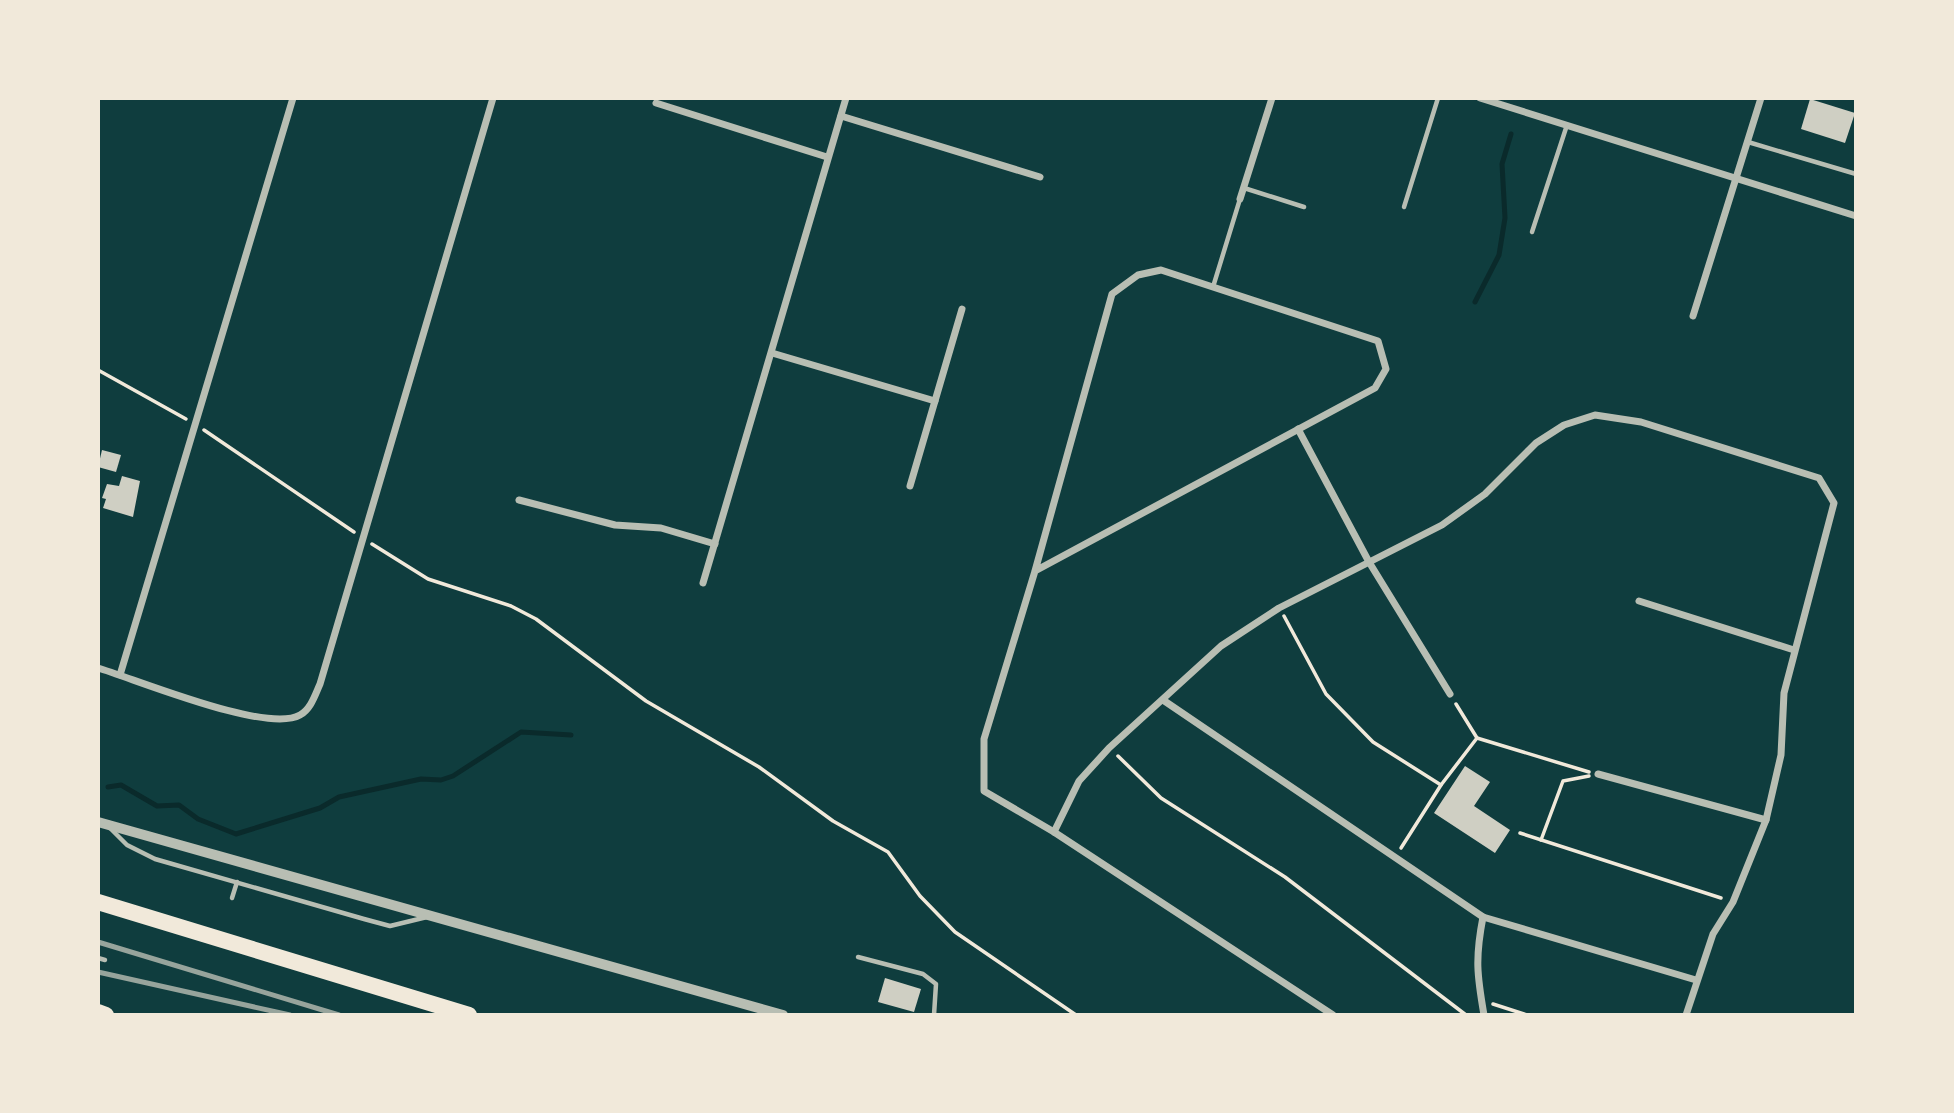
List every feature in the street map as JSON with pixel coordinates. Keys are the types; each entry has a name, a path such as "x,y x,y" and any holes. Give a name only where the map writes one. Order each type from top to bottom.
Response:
{"highway":[{"path":"98,902 469,1015"},
{"path":"98,1013 106,1015"}],"street":[{"path":"120,675 293,98"},
{"path":"98,668 248,717 271,721 301,715 309,707 320,684 493,98"},
{"path":"703,583 846,98"},
{"path":"1240,199 1272,98"},
{"path":"1480,98 1856,216"},
{"path":"1693,316 1761,98"},
{"path":"656,103 828,157"},
{"path":"841,116 1040,177"},
{"path":"1035,571 1375,388 1386,369 1378,341 1161,270 1138,275 1112,294 1035,571 984,739 984,791 1055,832 1333,1015"},
{"path":"910,486 962,309"},
{"path":"772,354 935,401"},
{"path":"1055,832 1079,780 1109,748 1221,646 1279,608 1442,525 1485,494 1536,443 1564,425 1595,415 1641,422 1819,478 1834,503 1784,693 1782,755 1766,820 1732,902 1713,934 1686,1015"},
{"path":"1298,429 1369,562 1450,694"},
{"path":"519,500 615,525 661,528 715,544"},
{"path":"1639,601 1794,650"},
{"path":"1163,700 1483,917 1696,980"},
{"path":"1598,774 1766,820"},
{"path":"102,824 783,1015"},
{"path":"1483,917 1476,976 1484,1015"}],"lane":[{"path":"1404,207 1438,98"},
{"path":"1532,232 1567,125"},
{"path":"1747,142 1856,174"},
{"path":"1244,188 1304,207"},
{"path":"1213,287 1240,199"},
{"path":"102,824 127,845 155,859 390,926 431,916"},
{"path":"232,898 237,882"},
{"path":"858,957 923,974 936,984 934,1015"},
{"path":"98,958 105,960"}],"path":[{"path":"98,370 195,424 428,579 511,606 536,620 646,701 759,767 833,821 888,852 920,896 955,932 1076,1015"},
{"path":"1279,608 1326,694 1373,742 1441,785"},
{"path":"1450,694 1478,738 1598,774"},
{"path":"1396,856 1441,785 1478,738"},
{"path":"1109,748 1161,798 1285,877 1466,1015"},
{"path":"1541,840 1563,781 1598,774"},
{"path":"1520,833 1732,902"},
{"path":"1482,1001 1527,1015"}],"building":[{"path":"1810,99 1855,113 1845,143 1801,129"},
{"path":"102,450 121,455 116,472 98,467"},
{"path":"122,476 140,481 133,517 103,508 106,499 102,498 107,484 119,486"},
{"path":"1465,766 1490,782 1474,806 1510,830 1495,853 1434,813"},
{"path":"885,978 921,989 914,1012 878,1002"}],"waterway":[{"path":"1475,302 1499,255 1505,218 1502,164 1511,134"},
{"path":"108,787 121,785 157,806 179,805 198,819 236,834 320,808 339,797 421,779 441,780 453,776 521,732 571,735"}],"railway":[{"path":"98,942 339,1015"},
{"path":"98,972 290,1015"}]}
